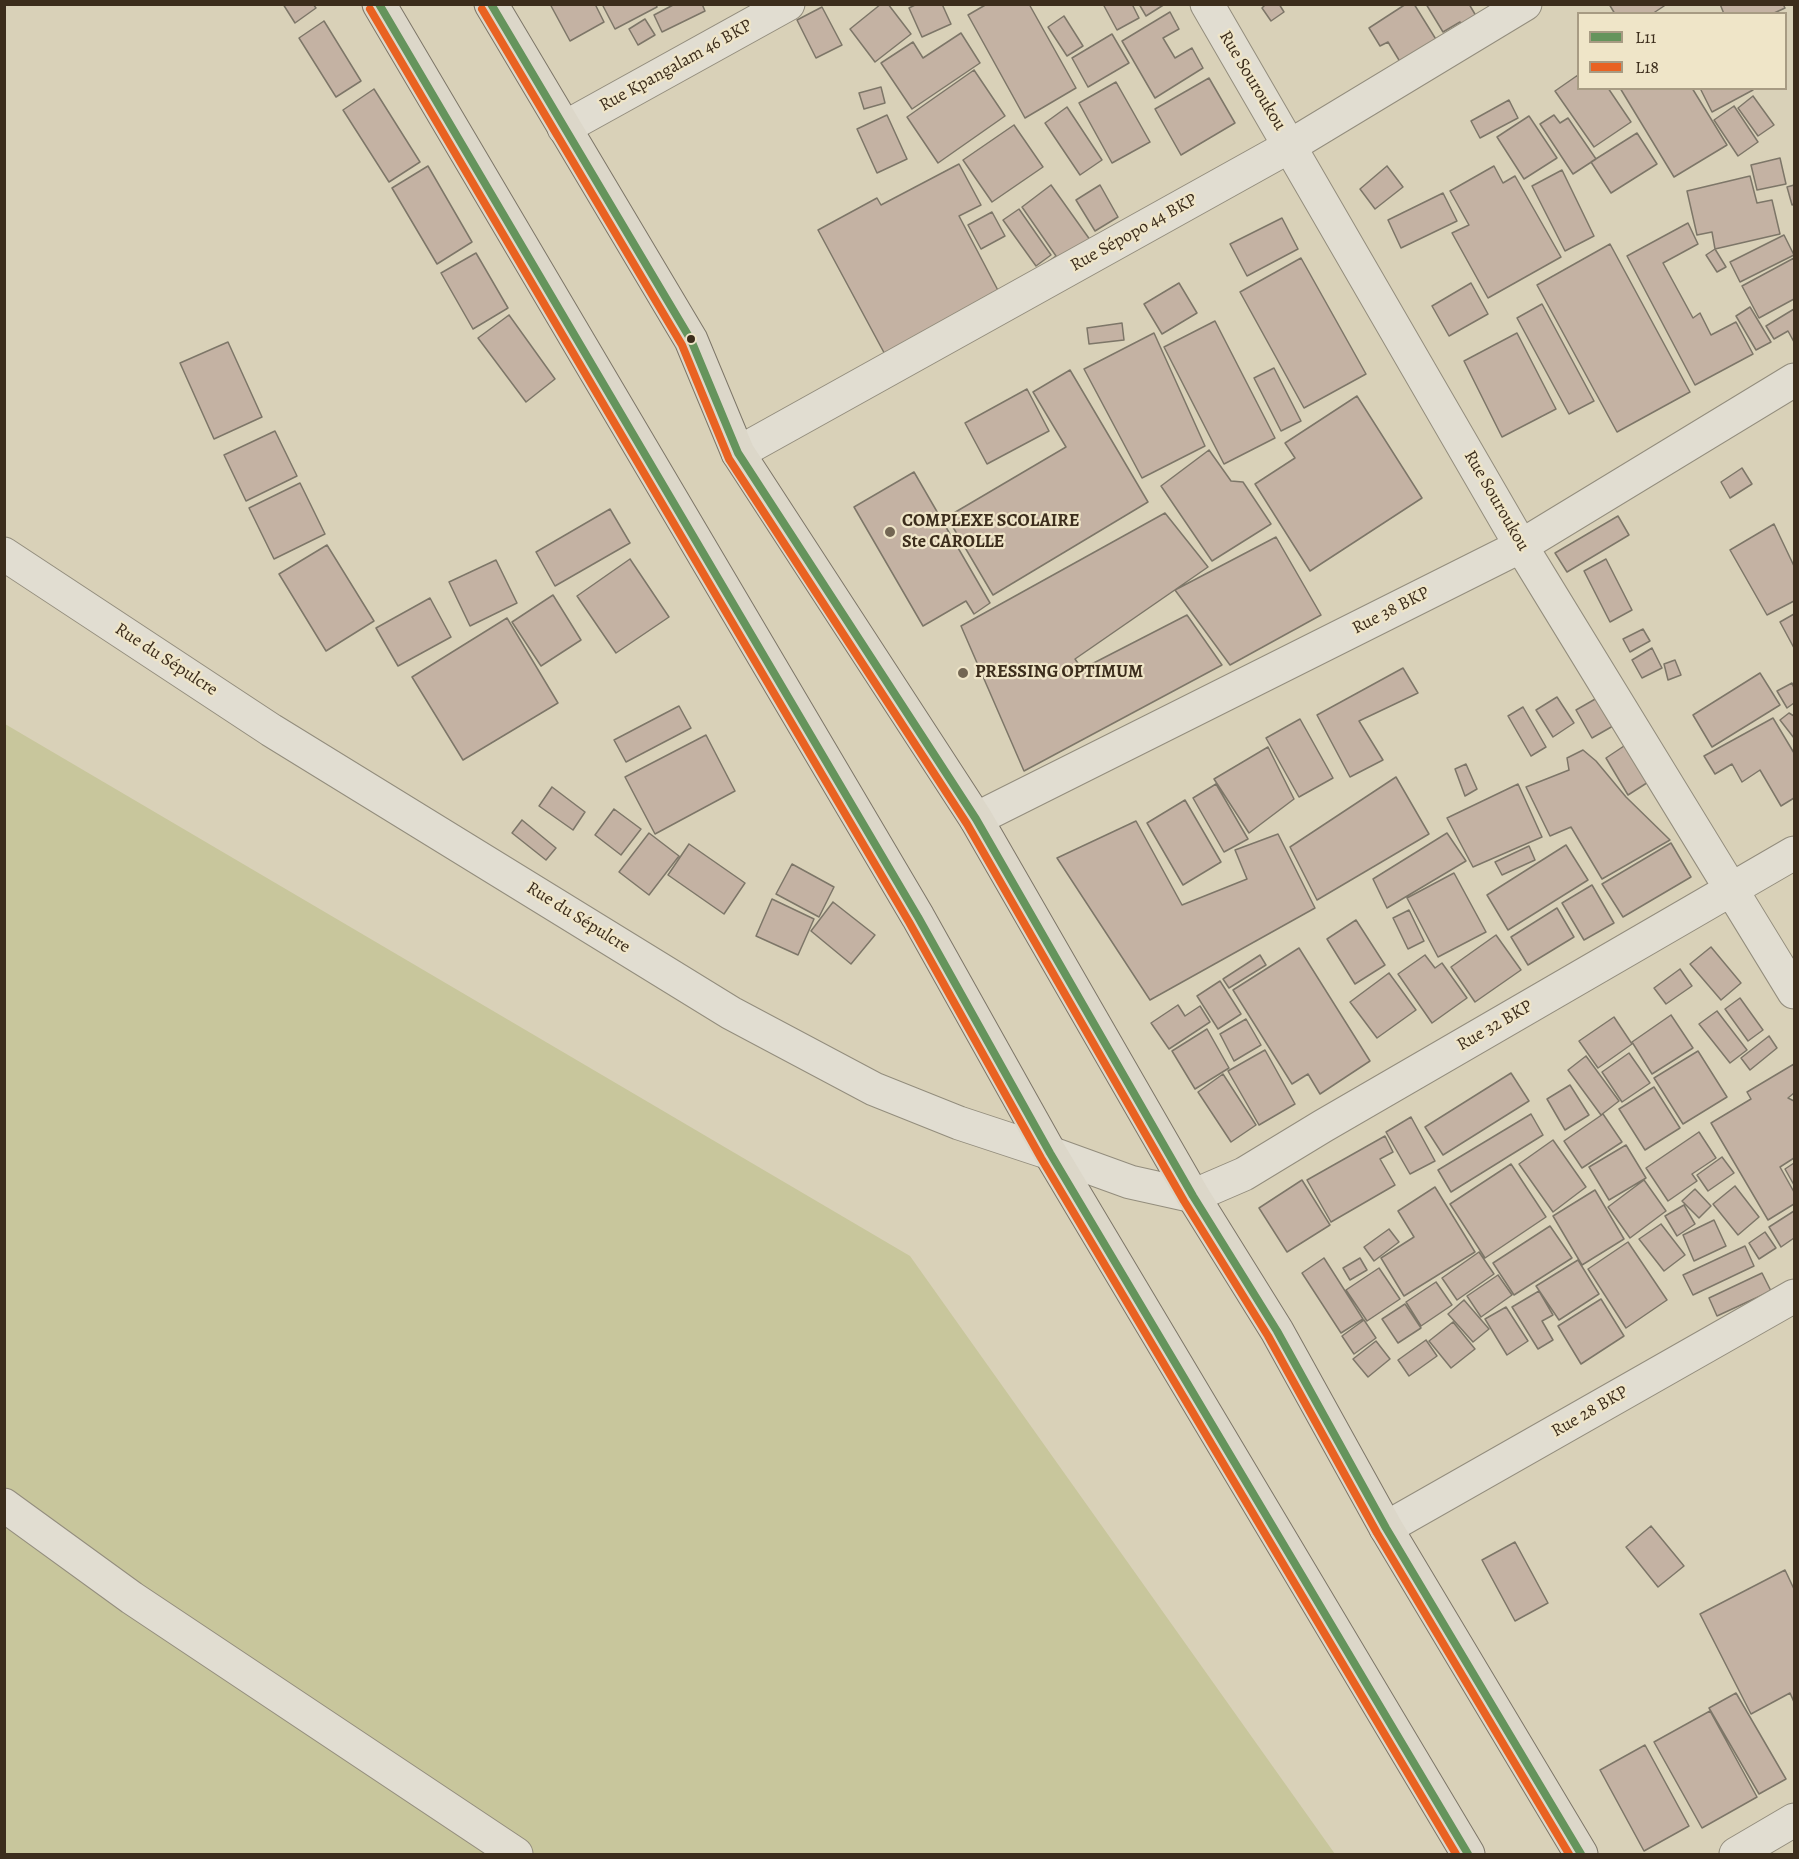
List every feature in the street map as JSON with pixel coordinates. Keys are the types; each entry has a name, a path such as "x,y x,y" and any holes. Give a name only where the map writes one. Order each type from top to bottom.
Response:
{"main road":[{"path":"379,4 918,916 1050,1153 1468,1854"},
{"path":"491,4 691,340 738,453 976,819 1193,1196 1277,1331 1386,1528 1581,1854"}],"street":[{"name":"Rue Kpangalam 46 BKP","path":"564,128 788,4"},
{"name":"Rue Souroukou","path":"1207,4 1521,546 1794,992"},
{"name":"Rue Sépopo 44 BKP","path":"738,453 1290,146 1525,4"},
{"name":"Rue 38 BKP","path":"976,819 1521,546 1794,380"},
{"name":"Rue du Sépulcre","path":"4,554 271,730 731,1013 874,1089 959,1123 1130,1182 1193,1196"},
{"name":"Rue 32 BKP","path":"1193,1196 1244,1174 1794,853"},
{"name":"Rue 28 BKP","path":"1386,1528 1794,1296"},
{"path":"4,1505 132,1598 516,1854"},
{"path":"1736,1854 1794,1820"}],"shaded area":[{"path":"5,724 910,1256 1335,1854 5,1854"}],"building":[{"path":"283,4 313,4 316,8 295,23"},
{"path":"550,4 595,4 604,22 570,41"},
{"path":"602,4 656,4 657,7 615,29"},
{"path":"675,4 702,4 705,11 662,32 654,15"},
{"path":"881,4 888,4 911,34 875,62 850,29"},
{"path":"917,4 942,4 951,24 922,37 909,8"},
{"path":"987,4 1029,4 1076,88 1025,118 968,15"},
{"path":"1103,4 1132,4 1139,18 1117,30"},
{"path":"1139,4 1165,4 1146,16"},
{"path":"1266,4 1279,4 1284,12 1271,21 1262,8"},
{"path":"1406,4 1414,4 1437,41 1402,65 1388,42 1380,46 1369,28"},
{"path":"1426,4 1469,4 1479,21 1465,30 1460,22 1443,32"},
{"path":"1609,4 1667,4 1655,12 1614,12"},
{"path":"1720,4 1783,4 1785,8 1776,12 1723,12"},
{"path":"822,7 842,45 816,58 797,20"},
{"path":"1170,12 1179,29 1163,38 1175,58 1192,48 1203,68 1155,98 1122,41"},
{"path":"1064,16 1083,46 1067,56 1048,27"},
{"path":"645,19 655,35 638,45 629,29"},
{"path":"324,21 361,81 336,97 299,38"},
{"path":"961,33 980,63 912,109 881,63 913,42 923,58"},
{"path":"1112,34 1129,63 1088,87 1072,58"},
{"path":"974,70 1005,116 938,163 907,117"},
{"path":"1577,76 1577,90 1609,90 1631,122 1594,147 1555,91"},
{"path":"1209,78 1235,123 1181,155 1155,109"},
{"path":"1116,82 1150,142 1112,163 1079,103"},
{"path":"881,87 885,103 864,109 859,93"},
{"path":"374,89 420,162 389,182 343,110"},
{"path":"1621,90 1693,90 1727,145 1674,177"},
{"path":"1701,90 1753,90 1712,112"},
{"path":"1753,96 1774,125 1758,136 1738,108"},
{"path":"1509,100 1518,118 1480,138 1471,121"},
{"path":"1734,106 1758,142 1738,156 1714,120"},
{"path":"1067,107 1102,160 1080,175 1045,123"},
{"path":"887,115 907,159 877,173 857,129"},
{"path":"1554,115 1560,123 1568,118 1596,159 1573,174 1540,124"},
{"path":"1529,116 1557,158 1524,179 1497,137"},
{"path":"1014,125 1043,167 992,202 963,160"},
{"path":"1637,133 1657,164 1611,193 1591,162"},
{"path":"1780,158 1786,184 1757,190 1751,165"},
{"path":"959,164 981,205 959,216 1002,298 888,360 818,230 877,198 881,205"},
{"path":"428,166 472,242 437,264 392,188"},
{"path":"1387,166 1403,187 1375,209 1360,189"},
{"path":"1494,166 1503,183 1515,176 1561,257 1488,298 1452,233 1469,225 1450,191"},
{"path":"1562,170 1594,236 1565,251 1532,186"},
{"path":"1750,176 1757,203 1772,200 1780,234 1715,249 1712,232 1697,235 1687,191"},
{"path":"1051,185 1093,244 1045,264 1056,256 1022,207"},
{"path":"1100,185 1118,217 1095,231 1076,200"},
{"path":"1794,185 1794,204 1792,205 1787,187"},
{"path":"1443,193 1457,221 1401,248 1388,220"},
{"path":"1019,209 1051,255 1036,266 1003,220"},
{"path":"992,212 1005,236 981,249 968,225"},
{"path":"1282,218 1298,249 1247,276 1230,244"},
{"path":"1688,223 1698,244 1663,263 1693,318 1700,313 1711,335 1736,322 1753,354 1695,385 1627,256"},
{"path":"1784,235 1794,255 1740,282 1730,262"},
{"path":"1610,244 1690,392 1617,432 1537,285"},
{"path":"1715,249 1726,267 1717,272 1706,255"},
{"path":"476,253 508,308 473,329 441,273"},
{"path":"1301,258 1366,374 1304,408 1240,292"},
{"path":"1794,258 1794,299 1759,318 1742,286"},
{"path":"1179,283 1197,313 1162,334 1144,304"},
{"path":"1471,283 1488,314 1449,336 1432,306"},
{"path":"1542,304 1594,401 1569,414 1517,318"},
{"path":"1750,307 1771,342 1756,350 1736,316"},
{"path":"1794,309 1794,342 1788,331 1774,339 1766,326"},
{"path":"509,315 555,379 526,402 478,338"},
{"path":"1215,321 1275,438 1224,464 1164,347"},
{"path":"1122,323 1124,340 1089,344 1087,328"},
{"path":"1154,333 1205,446 1142,478 1084,369"},
{"path":"1517,333 1556,409 1502,437 1464,361"},
{"path":"228,342 262,417 214,439 180,363"},
{"path":"1274,368 1301,421 1281,431 1254,378"},
{"path":"1070,370 1148,502 993,595 947,517 1066,447 1033,392"},
{"path":"1027,389 1049,431 987,464 965,423"},
{"path":"1357,396 1422,498 1310,571 1255,484 1295,458 1285,443"},
{"path":"275,431 297,476 246,501 224,455"},
{"path":"1209,450 1231,481 1243,482 1271,524 1212,561 1161,486"},
{"path":"1742,468 1752,484 1730,498 1721,482"},
{"path":"914,472 990,603 974,614 966,601 923,626 854,507"},
{"path":"300,483 325,534 274,559 249,508"},
{"path":"610,509 630,543 555,586 536,552"},
{"path":"1165,513 1208,567 1075,659 1082,669 1187,615 1222,665 1024,771 961,626"},
{"path":"1618,516 1629,535 1567,572 1555,553"},
{"path":"1774,524 1794,566 1794,601 1767,615 1730,550"},
{"path":"1276,537 1321,615 1230,665 1175,590"},
{"path":"327,545 374,621 326,651 279,574"},
{"path":"630,559 669,617 616,653 577,596"},
{"path":"1606,559 1632,610 1610,622 1584,571"},
{"path":"496,560 517,603 470,626 449,582"},
{"path":"553,595 581,640 541,666 512,622"},
{"path":"430,598 451,637 398,666 376,628"},
{"path":"1794,614 1794,648 1780,622"},
{"path":"507,618 558,703 463,760 412,677"},
{"path":"1643,629 1650,641 1630,652 1623,639"},
{"path":"1652,648 1662,668 1642,678 1632,660"},
{"path":"1675,660 1681,675 1668,680 1664,664"},
{"path":"1403,668 1418,693 1359,721 1383,760 1350,777 1317,715"},
{"path":"1760,673 1780,705 1712,747 1693,715"},
{"path":"1792,683 1794,703 1787,708 1777,691"},
{"path":"1557,697 1574,723 1553,737 1536,710"},
{"path":"1597,698 1613,726 1592,738 1576,710"},
{"path":"679,706 691,728 626,762 614,740"},
{"path":"1523,707 1546,747 1531,756 1508,716"},
{"path":"1789,713 1794,716 1794,738 1780,720"},
{"path":"1773,718 1794,753 1794,798 1781,806 1760,770 1742,782 1732,764 1715,774 1704,756"},
{"path":"1300,719 1333,778 1299,797 1266,738"},
{"path":"706,735 735,791 655,834 625,777"},
{"path":"1630,742 1653,779 1628,795 1606,758"},
{"path":"1268,747 1294,799 1249,833 1214,779"},
{"path":"1583,750 1670,840 1602,879 1571,827 1550,836 1526,787 1569,770 1567,758"},
{"path":"1466,764 1477,789 1465,796 1455,769"},
{"path":"1396,777 1429,834 1317,900 1290,847"},
{"path":"1216,784 1248,839 1224,852 1193,798"},
{"path":"1518,784 1542,837 1473,867 1447,818"},
{"path":"552,787 585,812 573,830 539,806"},
{"path":"1185,800 1221,862 1183,885 1147,823"},
{"path":"614,809 641,829 621,855 595,835"},
{"path":"522,820 556,848 546,860 512,833"},
{"path":"1136,821 1182,905 1247,879 1235,850 1278,834 1315,908 1150,1000 1057,858"},
{"path":"649,833 679,856 649,895 619,872"},
{"path":"1447,833 1466,861 1387,908 1373,879"},
{"path":"1671,843 1691,877 1623,917 1602,884"},
{"path":"689,844 745,883 724,914 668,875"},
{"path":"1566,845 1588,880 1508,930 1487,895"},
{"path":"1529,846 1535,860 1502,875 1495,862"},
{"path":"792,864 834,887 819,917 776,894"},
{"path":"1454,873 1486,932 1438,957 1407,898"},
{"path":"1592,885 1614,923 1584,940 1562,903"},
{"path":"772,899 814,919 798,955 756,936"},
{"path":"833,902 875,935 851,964 811,931"},
{"path":"1557,908 1574,937 1528,965 1511,937"},
{"path":"1409,910 1424,941 1408,949 1393,918"},
{"path":"1356,920 1385,965 1355,984 1327,939"},
{"path":"1496,935 1521,970 1475,1002 1451,967"},
{"path":"1711,947 1741,983 1721,1000 1690,964"},
{"path":"1299,948 1370,1061 1320,1094 1308,1074 1292,1084 1233,990"},
{"path":"1260,955 1266,965 1229,988 1223,979"},
{"path":"1425,955 1435,968 1442,963 1467,998 1432,1023 1398,974"},
{"path":"1680,969 1692,986 1666,1004 1654,988"},
{"path":"1389,973 1416,1010 1377,1038 1350,1002"},
{"path":"1220,981 1241,1014 1218,1029 1197,996"},
{"path":"1740,998 1763,1030 1748,1041 1725,1009"},
{"path":"1178,1005 1185,1016 1200,1006 1210,1022 1169,1049 1151,1023"},
{"path":"1717,1011 1747,1050 1730,1063 1699,1024"},
{"path":"1671,1015 1693,1048 1652,1074 1632,1042"},
{"path":"1614,1017 1632,1044 1598,1068 1579,1041"},
{"path":"1246,1019 1261,1045 1234,1061 1220,1034"},
{"path":"1207,1029 1229,1068 1195,1089 1172,1051"},
{"path":"1769,1036 1777,1048 1750,1070 1741,1058"},
{"path":"1265,1050 1295,1104 1259,1125 1228,1071"},
{"path":"1698,1051 1727,1097 1683,1124 1654,1078"},
{"path":"1629,1053 1650,1083 1622,1102 1602,1072"},
{"path":"1586,1056 1619,1101 1601,1115 1568,1070"},
{"path":"1794,1064 1794,1093 1788,1098 1794,1101 1794,1158 1780,1167 1794,1192 1794,1204 1768,1220 1711,1123 1751,1099 1747,1092"},
{"path":"1511,1073 1529,1101 1443,1155 1425,1127"},
{"path":"1223,1074 1256,1125 1231,1142 1198,1092"},
{"path":"1570,1085 1589,1115 1565,1130 1547,1099"},
{"path":"1654,1087 1680,1128 1645,1150 1619,1109"},
{"path":"1531,1114 1543,1135 1451,1192 1438,1170"},
{"path":"1603,1114 1622,1142 1582,1168 1564,1141"},
{"path":"1411,1117 1435,1161 1410,1174 1386,1132"},
{"path":"1699,1132 1716,1158 1692,1174 1697,1181 1668,1201 1646,1168"},
{"path":"1385,1136 1393,1152 1380,1159 1395,1185 1331,1222 1307,1180"},
{"path":"1553,1140 1586,1187 1553,1212 1519,1164"},
{"path":"1626,1145 1646,1178 1609,1200 1589,1167"},
{"path":"1722,1157 1734,1173 1708,1191 1697,1175"},
{"path":"1794,1163 1794,1185 1785,1169"},
{"path":"1511,1164 1546,1217 1485,1258 1450,1204"},
{"path":"1302,1180 1330,1225 1287,1252 1259,1208"},
{"path":"1644,1180 1666,1211 1630,1238 1608,1207"},
{"path":"1735,1186 1759,1217 1738,1235 1713,1204"},
{"path":"1435,1187 1475,1252 1404,1296 1381,1258 1414,1237 1398,1211"},
{"path":"1695,1189 1711,1206 1699,1218 1682,1201"},
{"path":"1595,1190 1624,1239 1582,1265 1553,1216"},
{"path":"1684,1205 1695,1224 1677,1236 1665,1216"},
{"path":"1794,1211 1794,1238 1781,1247 1769,1227"},
{"path":"1714,1220 1726,1246 1694,1261 1683,1235"},
{"path":"1661,1224 1685,1255 1664,1271 1639,1239"},
{"path":"1550,1226 1572,1258 1514,1295 1493,1263"},
{"path":"1389,1229 1399,1242 1374,1261 1364,1247"},
{"path":"1765,1232 1776,1248 1759,1259 1749,1243"},
{"path":"1628,1242 1667,1300 1626,1328 1588,1269"},
{"path":"1745,1246 1754,1266 1693,1295 1683,1275"},
{"path":"1479,1252 1494,1274 1457,1300 1442,1278"},
{"path":"1324,1258 1363,1319 1341,1333 1302,1273"},
{"path":"1360,1258 1367,1270 1350,1280 1343,1268"},
{"path":"1578,1260 1599,1294 1559,1320 1536,1286"},
{"path":"1379,1268 1400,1299 1367,1321 1346,1290"},
{"path":"1762,1273 1771,1291 1717,1316 1709,1298"},
{"path":"1498,1275 1512,1295 1481,1317 1467,1296"},
{"path":"1436,1282 1452,1305 1421,1326 1406,1302"},
{"path":"1539,1291 1553,1315 1542,1321 1553,1340 1538,1349 1512,1307"},
{"path":"1601,1299 1624,1336 1581,1364 1558,1326"},
{"path":"1464,1300 1489,1329 1473,1342 1448,1314"},
{"path":"1405,1304 1421,1328 1398,1343 1382,1319"},
{"path":"1506,1307 1528,1341 1507,1355 1485,1319"},
{"path":"1364,1320 1376,1338 1354,1354 1342,1336"},
{"path":"1453,1322 1475,1349 1451,1368 1429,1341"},
{"path":"1426,1340 1437,1356 1409,1376 1398,1360"},
{"path":"1376,1341 1390,1359 1368,1377 1353,1359"},
{"path":"1651,1526 1684,1566 1658,1587 1626,1547"},
{"path":"1515,1542 1548,1603 1515,1621 1482,1560"},
{"path":"1785,1570 1794,1589 1794,1702 1790,1693 1751,1714 1700,1614"},
{"path":"1736,1693 1786,1779 1759,1794 1709,1708"},
{"path":"1710,1711 1757,1797 1702,1828 1654,1742"},
{"path":"1645,1745 1689,1826 1644,1851 1600,1770"}],"transit line":[{"name":"L11","path":"379,4 918,917 1050,1153 1468,1854"},
{"name":"L11","path":"491,4 691,340 738,453 976,819 1193,1196 1277,1331 1386,1528 1581,1854"},
{"name":"L18","path":"370,9 909,922 1041,1158 1456,1854"},
{"name":"L18","path":"482,9 682,345 729,459 967,824 1184,1201 1268,1336 1377,1533 1569,1854"}],"place":[{"name":"COMPLEXE SCOLAIRE Ste CAROLLE","path":"890,532"},
{"name":"PRESSING OPTIMUM","path":"963,673"}]}
